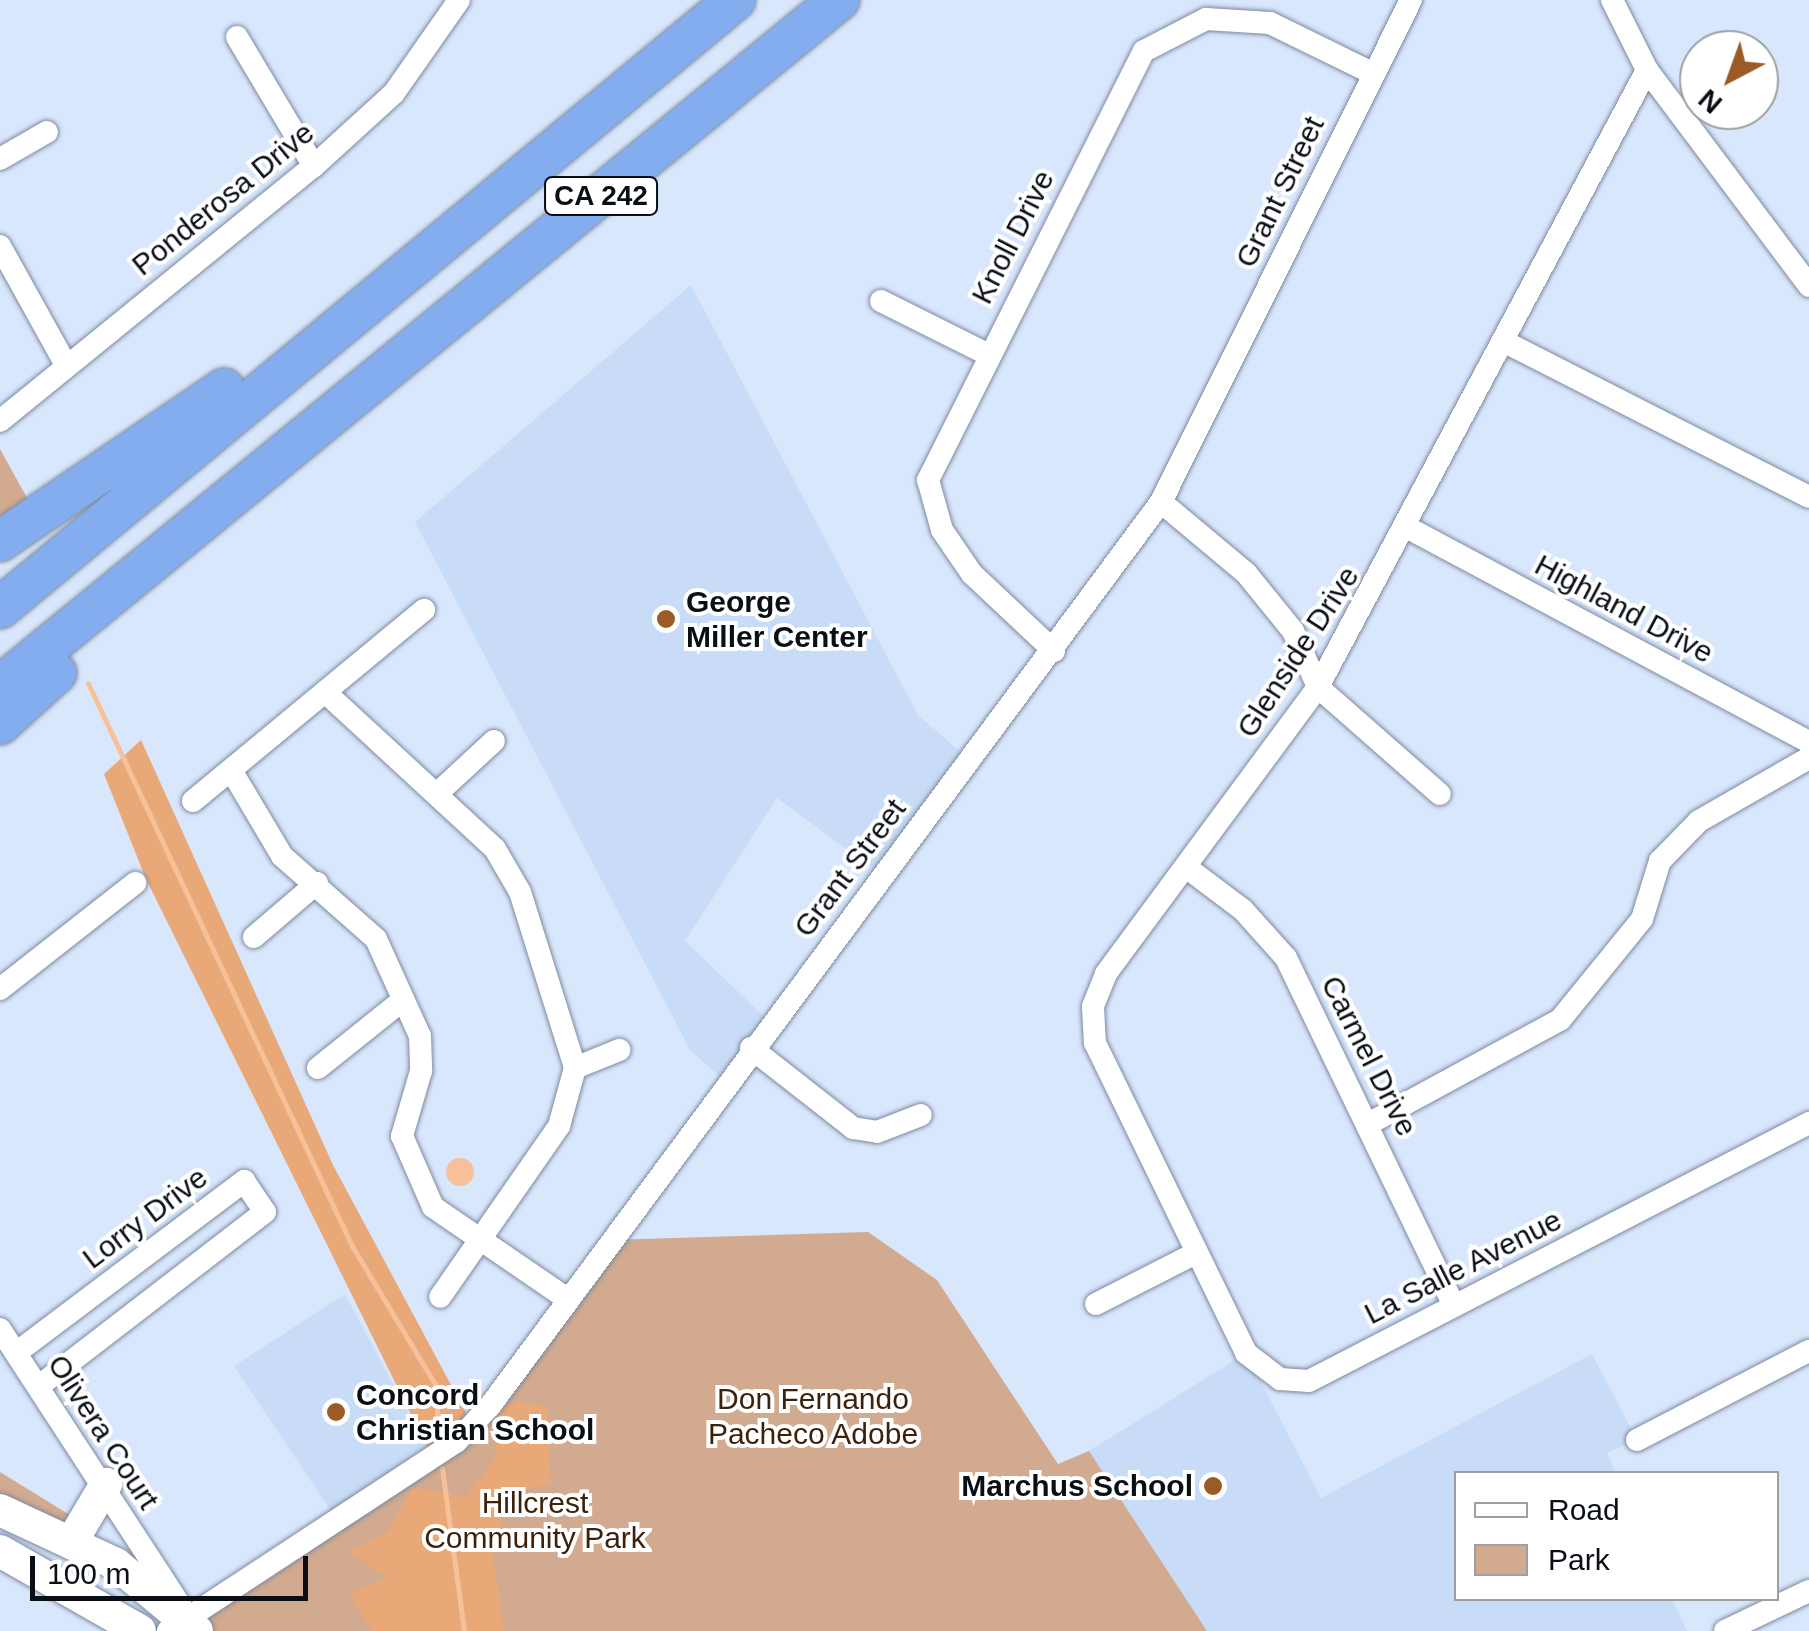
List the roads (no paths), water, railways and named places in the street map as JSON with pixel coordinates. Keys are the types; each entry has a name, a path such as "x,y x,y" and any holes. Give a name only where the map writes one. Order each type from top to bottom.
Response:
{"highway":[{"name":"CA 242","path":"0,608 299,354 735,0"},
{"name":"CA 242","path":"0,686 170,552 839,0"},
{"path":"0,541 253,369 299,354"},
{"path":"0,724 132,603 170,552"}],"street":[{"name":"Ponderosa Drive","path":"0,421 314,166 394,92 459,0"},
{"name":"Grant Street","path":"184,1627 456,1441 1054,652 1161,502 1411,0"},
{"path":"1612,0 1647,70 1809,286"},
{"name":"Knoll Drive","path":"1054,652 972,574 942,530 928,480 987,354 1144,51 1206,19 1270,23 1372,73"},
{"path":"237,37 314,166"},
{"name":"Glenside Drive","path":"1194,1254 1095,1043 1093,1008 1106,974 1318,687 1410,529 1503,342 1647,70"},
{"path":"0,159 47,132"},
{"path":"0,246 66,365"},
{"path":"881,301 987,354"},
{"path":"1503,342 1809,497"},
{"path":"1161,502 1246,573 1293,631 1318,687 1440,794"},
{"name":"Highland Drive","path":"1410,529 1809,742"},
{"path":"193,801 424,610"},
{"path":"325,692 362,735 441,790 520,892 575,1068 558,1126 440,1296"},
{"path":"441,790 494,741"},
{"path":"1370,1123 1560,1020 1642,919 1660,860 1699,821 1809,758"},
{"path":"231,770 282,856 376,939 420,1036 421,1071 402,1136 433,1207 483,1237 566,1298"},
{"name":"Carmel Drive","path":"1186,867 1286,958 1370,1123 1454,1304"},
{"path":"0,989 135,884"},
{"path":"254,937 317,884"},
{"path":"318,1068 402,1000"},
{"path":"751,1048 852,1128 877,1132 921,1115"},
{"path":"575,1068 619,1050"},
{"name":"La Salle Avenue","path":"1194,1254 1246,1353 1280,1379 1310,1380 1809,1123"},
{"name":"Lorry Drive","path":"16,1352 244,1181 265,1212 38,1386"},
{"path":"1096,1304 1194,1254"},
{"name":"Olivera Court","path":"0,1329 106,1484 184,1627"},
{"path":"1637,1440 1809,1351"},
{"path":"71,1543 106,1484"},
{"path":"0,1510 71,1543 184,1627"},
{"path":"0,1551 84,1592 140,1631"},
{"path":"1726,1631 1809,1591"},
{"path":"84,1592 100,1631"}],"waterway":[{"path":"88,683 352,1246 435,1384 439,1435"},
{"path":"442,1468 464,1631"}],"place":[{"name":"George Miller Center","path":"666,619"},
{"name":"Concord Christian School","path":"336,1412"},
{"name":"Marchus School","path":"1213,1486"}],"park label":[{"name":"Don Fernando Pacheco Adobe","path":"813,1416"},
{"name":"Hillcrest Community Park","path":"535,1520"}]}
